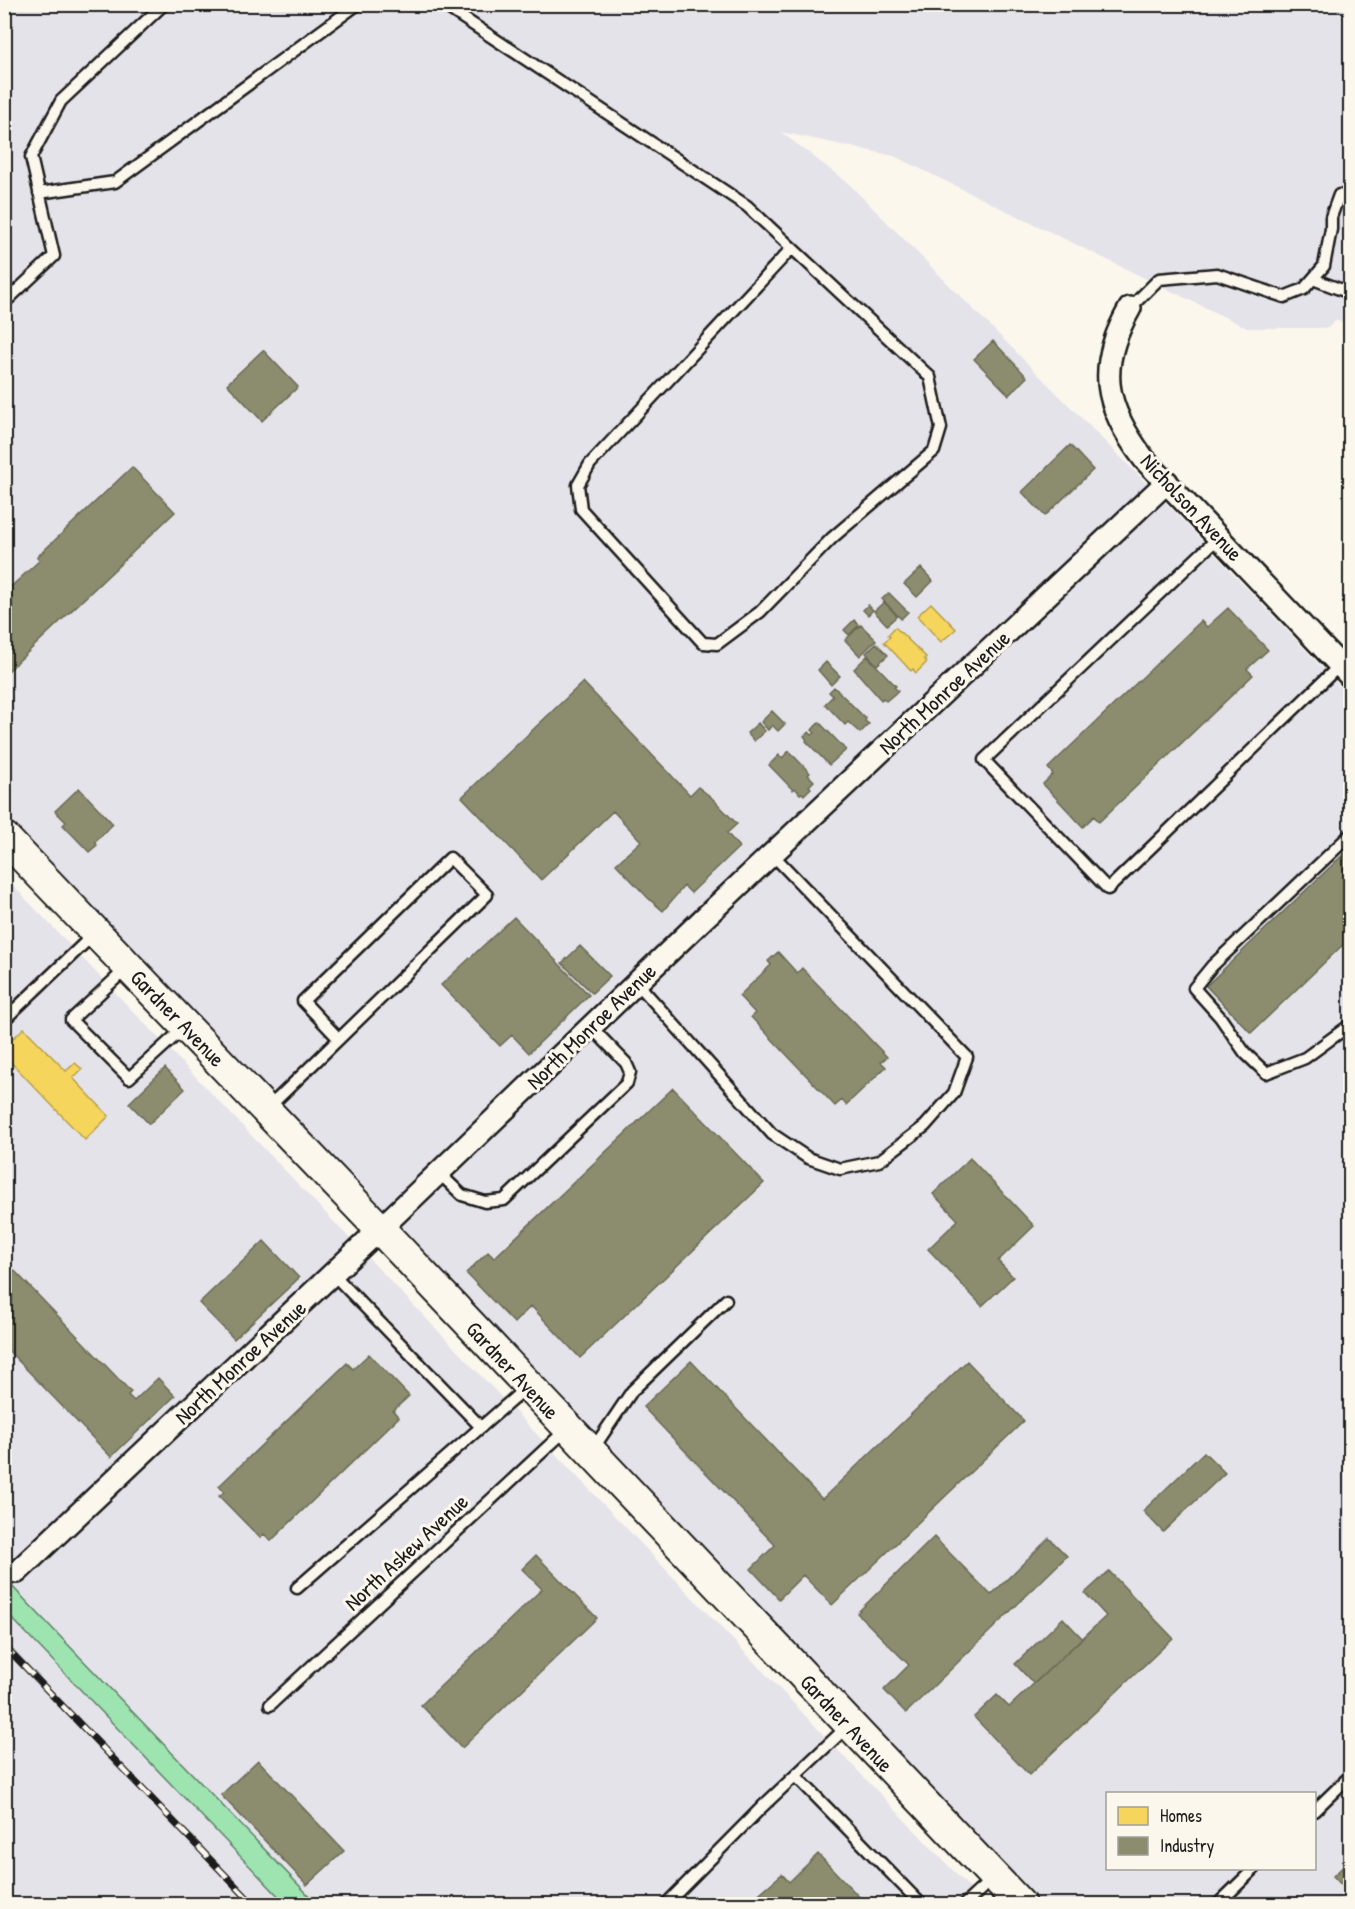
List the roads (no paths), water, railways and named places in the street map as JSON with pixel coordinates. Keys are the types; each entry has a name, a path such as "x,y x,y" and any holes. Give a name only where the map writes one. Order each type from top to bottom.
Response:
{"street":[{"name":"Nicholson Avenue","path":"1130,308 1113,347 1108,380 1110,396 1124,430 1144,459 1345,670"},
{"name":"North Monroe Avenue","path":"17,1572 1167,482"},
{"name":"Gardner Avenue","path":"4,837 380,1229 1020,1905"}],"lane":[{"path":"4,303 54,256 31,157 61,101 164,4"},
{"path":"39,193 116,182 358,4"},
{"path":"442,4 747,206 930,376 941,428 934,452 832,538 760,612 717,644 703,643 580,509 578,485 590,464 792,248"},
{"path":"1130,308 1159,279 1217,274 1284,297 1304,289 1324,266 1331,217 1339,195"},
{"path":"1313,279 1350,293"},
{"path":"1219,537 984,760 1108,889 1345,670"},
{"path":"1350,835 1212,966 1194,988 1220,1017 1245,1053 1266,1073 1305,1058 1350,1025"},
{"path":"637,983 772,1134 808,1158 840,1168 879,1161 925,1126 954,1093 967,1057 772,854"},
{"path":"266,1110 339,1039 487,895 450,858 303,1001 339,1039"},
{"path":"4,1020 96,932"},
{"path":"129,967 71,1020 129,1078 186,1027"},
{"path":"439,1173 462,1195 485,1202 504,1200 627,1083 630,1072 626,1063 591,1027"},
{"path":"333,1274 481,1427"},
{"path":"591,1452 632,1391 726,1300"},
{"path":"297,1588 528,1386"},
{"name":"North Askew Avenue","path":"270,1705 568,1428"},
{"path":"666,1905 849,1724"},
{"path":"796,1776 921,1905"},
{"path":"1316,1809 1350,1776"},
{"path":"1218,1905 1254,1870"},
{"path":"965,1905 994,1877"}],"railway":[{"path":"4,1645 253,1904"}]}
